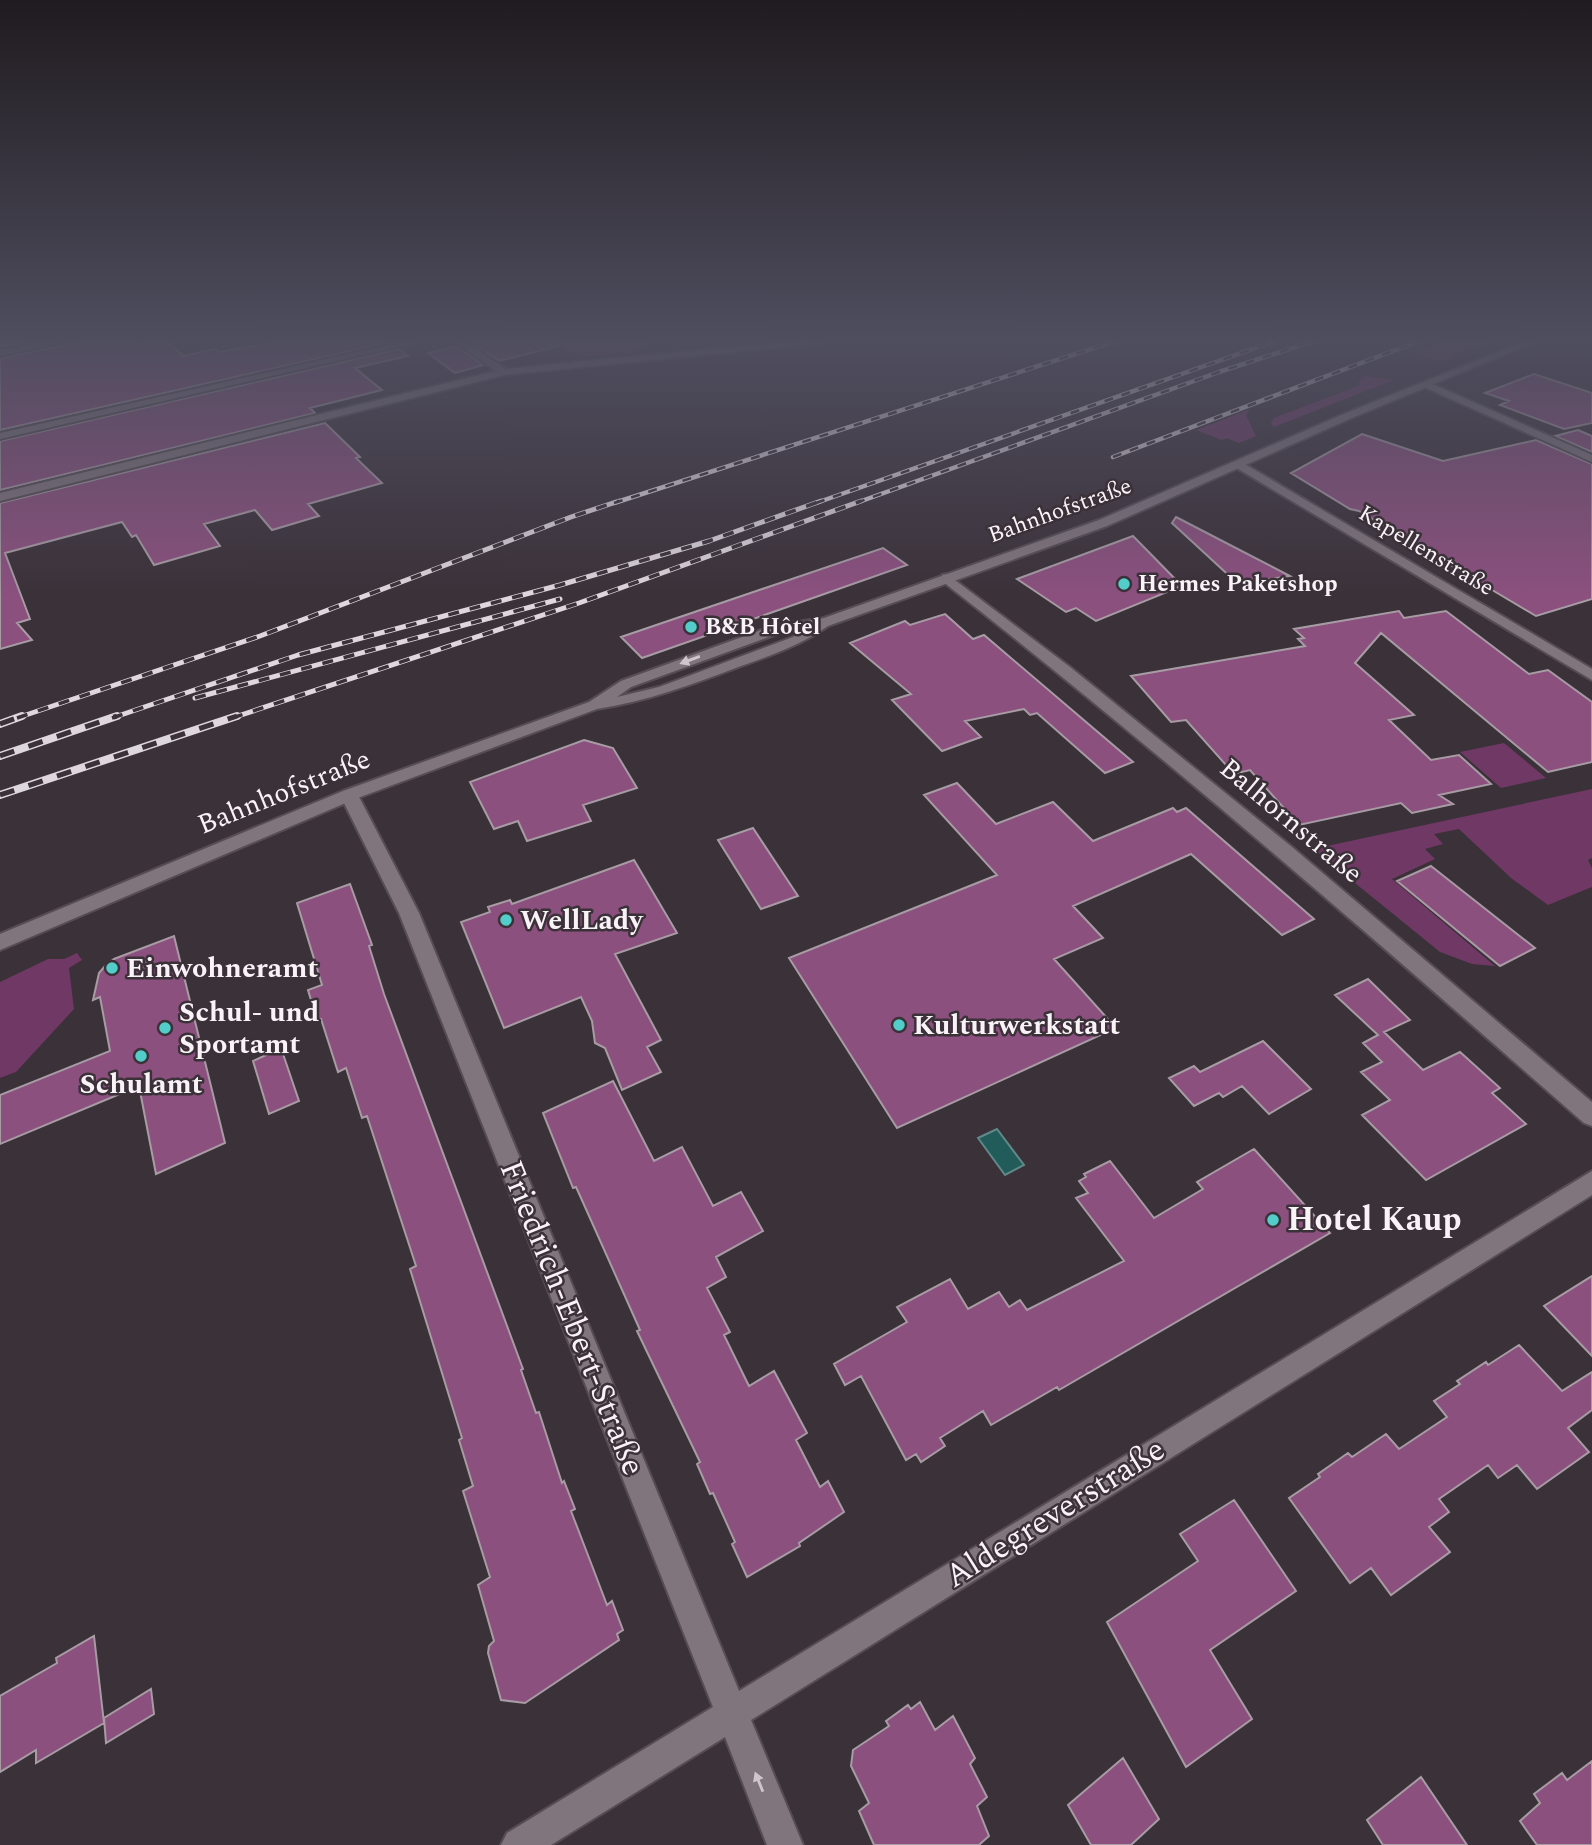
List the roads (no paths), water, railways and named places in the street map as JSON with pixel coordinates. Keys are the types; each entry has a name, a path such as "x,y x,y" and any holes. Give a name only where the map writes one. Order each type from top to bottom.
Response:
{"street":[{"path":"0,436 52,424"},
{"path":"0,497 293,424"},
{"name":"Bahnhofstraße","path":"0,942 349,795 594,705 626,684 777,629 826,622 1103,523 1336,424"},
{"path":"1515,424 1592,459"},
{"name":"Kapellenstraße","path":"1239,465 1592,675"},
{"name":"Balhornstraße","path":"947,578 1065,670 1286,852 1592,1116"},
{"name":"Friedrich-Ebert-Straße","path":"349,795 409,913 785,1845"},
{"name":"Aldegreverstraße","path":"519,1845 1592,1182"}],"railway":[{"path":"614,503 858,424"},
{"path":"816,503 1040,424"},
{"path":"856,503 1075,424"},
{"path":"1113,457 1200,424"},
{"path":"17,718 260,636 619,501"},
{"path":"112,718 298,655 560,585 709,541 821,501"},
{"path":"232,718 579,603 861,501"},
{"path":"195,698 560,599"},
{"path":"0,724 22,716"},
{"path":"0,756 117,716"},
{"path":"0,795 237,716"}],"place":[{"name":"Hermes Paketshop","path":"1124,584"},
{"name":"B&B Hôtel","path":"691,627"},
{"name":"WellLady","path":"506,920"},
{"name":"Einwohneramt","path":"112,968"},
{"name":"Kulturwerkstatt","path":"899,1025"},
{"name":"Schul- und Sportamt","path":"165,1028"},
{"name":"Schulamt","path":"141,1056"},
{"name":"Hotel Kaup","path":"1273,1220"}]}
